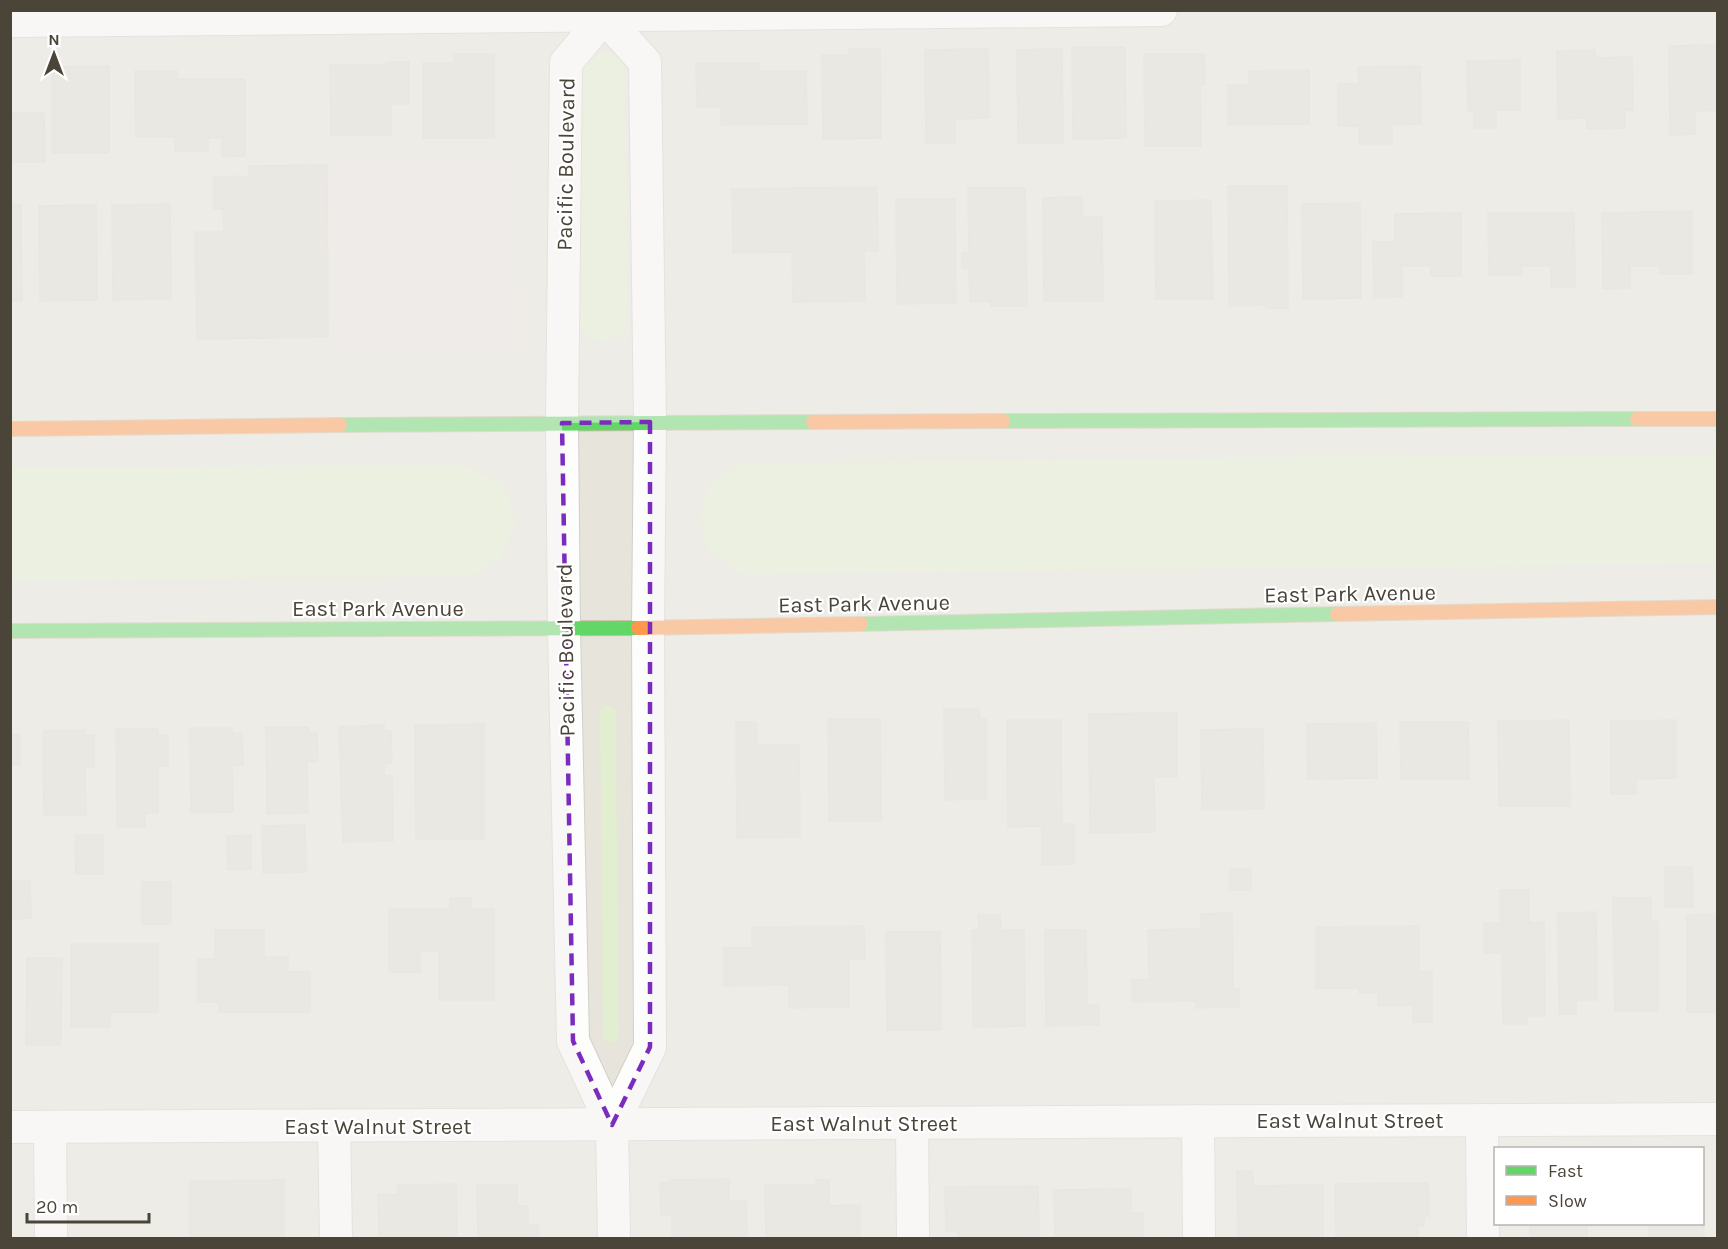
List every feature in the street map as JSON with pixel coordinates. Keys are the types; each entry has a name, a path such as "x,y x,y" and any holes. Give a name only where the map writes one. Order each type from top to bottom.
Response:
{"highway":[{"path":"10,429 650,422 1718,419"},
{"name":"East Park Avenue","path":"10,631 648,628 1718,607"}],"street":[{"path":"26,17 1161,10"},
{"name":"Pacific Boulevard","path":"612,1125 650,1047 648,628 650,422 645,62 604,14 566,63 562,423 573,1041 612,1125 614,1239"},
{"name":"East Walnut Street","path":"10,1127 1718,1119"},
{"path":"1482,1120 1483,1239"},
{"path":"1198,1121 1199,1239"},
{"path":"912,1122 913,1239"},
{"path":"334,1126 336,1239"},
{"path":"50,1127 51,1239"}],"highlighted area":[{"path":"650,422 650,1047 612,1125 573,1041 562,423"}],"shaded area":[{"path":"10,11 1717,11 1717,1238 11,1238"},
{"path":"517,163 520,352 329,354 327,165"}],"green space":[{"path":"603,52 617,56 625,67 628,319 623,333 606,342 592,339 578,325 578,71 586,56"},
{"path":"1717,454 1717,563 742,574 708,549 700,515 712,481 743,463"},
{"path":"461,465 502,483 516,522 500,558 469,576 11,581 11,468"},
{"path":"607,704 616,710 618,1039 610,1043 603,1040 600,710"}],"building":[{"path":"1718,45 1718,110 1695,111 1695,134 1670,135 1669,46"},
{"path":"1072,47 1125,47 1126,138 1073,139"},
{"path":"849,49 880,49 881,138 823,139 822,55 849,55"},
{"path":"988,49 989,118 955,119 955,143 926,143 925,50"},
{"path":"1062,49 1063,143 1018,143 1017,50"},
{"path":"1595,50 1595,58 1632,57 1633,110 1625,110 1625,128 1587,129 1587,118 1558,119 1557,51"},
{"path":"454,54 494,54 494,138 423,138 423,63 454,63"},
{"path":"1144,54 1204,54 1205,84 1200,85 1201,146 1145,146"},
{"path":"1520,60 1520,110 1496,110 1496,128 1474,128 1474,110 1468,111 1467,61"},
{"path":"386,62 409,62 409,104 391,104 391,135 331,135 330,65 386,65"},
{"path":"696,63 759,63 759,71 806,71 807,124 721,125 721,107 697,107"},
{"path":"109,66 109,153 52,153 52,67"},
{"path":"1420,66 1421,124 1392,125 1392,144 1359,144 1359,126 1338,126 1338,84 1359,84 1358,67"},
{"path":"1309,70 1309,124 1228,125 1228,85 1249,85 1249,71"},
{"path":"135,71 177,71 177,79 245,79 245,156 222,157 222,138 208,138 208,151 175,151 175,137 136,137"},
{"path":"10,113 44,113 45,162 10,162"},
{"path":"327,165 328,337 197,339 195,232 224,232 223,209 214,209 214,177 249,176 249,166"},
{"path":"1228,186 1287,186 1288,308 1266,308 1266,305 1229,306"},
{"path":"877,187 878,251 864,251 865,301 793,302 792,252 733,253 732,189"},
{"path":"968,188 1025,188 1027,306 991,306 991,301 970,302 969,268 962,268 962,253 969,253"},
{"path":"1082,197 1082,217 1102,217 1103,301 1044,301 1043,198"},
{"path":"896,199 955,199 956,303 897,304"},
{"path":"1211,200 1213,299 1156,299 1155,201"},
{"path":"1360,203 1361,298 1303,299 1302,204"},
{"path":"170,204 171,299 113,300 112,205"},
{"path":"10,205 21,205 22,301 10,301"},
{"path":"96,205 97,300 40,301 39,206"},
{"path":"1692,211 1692,274 1660,274 1660,266 1630,266 1630,288 1603,289 1602,213"},
{"path":"1461,213 1461,276 1431,276 1431,266 1402,266 1402,297 1374,298 1373,242 1395,242 1395,214"},
{"path":"1488,213 1574,213 1575,287 1551,287 1551,266 1522,266 1522,275 1489,275"},
{"path":"944,709 979,709 980,719 986,719 986,799 945,800"},
{"path":"1177,713 1177,777 1154,777 1155,832 1090,833 1089,714"},
{"path":"828,719 880,719 881,821 829,821"},
{"path":"1007,720 1061,720 1062,824 1074,824 1074,864 1042,865 1042,826 1008,827"},
{"path":"1569,720 1570,806 1499,806 1498,721"},
{"path":"1676,720 1676,778 1636,779 1636,794 1611,794 1611,721"},
{"path":"736,722 756,722 757,745 799,745 800,837 737,838"},
{"path":"1400,722 1468,722 1469,779 1401,779"},
{"path":"1376,723 1377,778 1308,779 1307,724"},
{"path":"484,724 484,839 416,839 415,725"},
{"path":"384,725 384,731 391,731 392,763 384,764 384,776 392,776 393,841 343,842 339,727"},
{"path":"266,727 309,727 309,733 317,732 318,761 307,762 308,813 267,814"},
{"path":"190,728 232,728 232,733 242,733 243,765 232,765 233,812 191,813"},
{"path":"10,729 11,735 20,735 20,765 11,765 10,842"},
{"path":"116,729 158,729 158,735 168,735 168,766 158,766 158,813 145,813 145,827 117,827"},
{"path":"1263,729 1264,809 1202,810 1201,730"},
{"path":"85,730 85,735 94,735 94,767 85,767 86,815 44,815 43,731"},
{"path":"305,825 306,872 263,873 262,826"},
{"path":"75,835 103,835 103,874 76,874"},
{"path":"251,835 251,869 228,870 227,836"},
{"path":"1665,867 1692,867 1693,907 1665,907"},
{"path":"1230,869 1251,869 1251,890 1230,890"},
{"path":"11,881 30,881 31,918 12,919"},
{"path":"142,882 171,882 171,924 142,924"},
{"path":"1500,890 1529,890 1529,923 1544,922 1545,1016 1527,1016 1527,1024 1503,1024 1502,953 1484,953 1484,923 1500,923"},
{"path":"450,898 471,898 471,909 494,909 494,1000 439,1000 439,951 420,951 420,972 389,972 389,909 450,909"},
{"path":"1613,898 1651,898 1651,922 1658,922 1658,1011 1615,1011"},
{"path":"1596,912 1597,1000 1576,1000 1576,1014 1559,1014 1558,913"},
{"path":"1232,913 1233,989 1239,989 1239,1007 1196,1008 1196,1001 1132,1002 1132,980 1149,980 1148,930 1201,929 1201,914"},
{"path":"1718,914 1718,1012 1687,1012 1687,915"},
{"path":"978,915 1000,915 1001,930 1024,930 1025,1026 973,1027 972,930 979,930"},
{"path":"864,926 865,959 849,959 849,1007 789,1008 789,985 724,986 724,948 752,948 752,927"},
{"path":"1419,926 1419,972 1432,971 1432,1022 1413,1022 1413,1005 1378,1006 1378,993 1359,993 1359,988 1316,988 1316,927"},
{"path":"215,930 264,930 264,957 288,957 288,972 310,972 310,1012 219,1012 219,1002 198,1002 198,959 215,959"},
{"path":"1045,930 1086,930 1087,1005 1099,1005 1099,1025 1046,1026"},
{"path":"886,932 940,932 941,1030 887,1030"},
{"path":"71,944 158,944 158,1012 110,1012 110,1027 71,1027"},
{"path":"27,958 62,958 61,1045 26,1045"},
{"path":"1237,1171 1253,1171 1253,1186 1323,1185 1323,1238 1238,1238"},
{"path":"729,1179 729,1201 746,1201 747,1238 672,1238 672,1215 661,1215 660,1183 670,1183 670,1180"},
{"path":"284,1180 284,1238 190,1238 190,1181"},
{"path":"816,1180 829,1180 829,1206 860,1205 860,1238 766,1238 765,1185 816,1185"},
{"path":"1428,1183 1429,1216 1424,1216 1424,1226 1418,1226 1418,1238 1336,1238 1335,1184"},
{"path":"456,1184 457,1238 379,1238 378,1195 398,1194 398,1185"},
{"path":"477,1185 517,1185 517,1206 528,1206 528,1225 538,1225 539,1238 478,1238"},
{"path":"1038,1186 1039,1238 958,1238 958,1231 946,1231 945,1187"},
{"path":"1131,1189 1131,1213 1143,1213 1143,1238 1055,1238 1054,1190"},
{"path":"1530,1225 1587,1225 1587,1238 1530,1238"},
{"path":"1649,1225 1704,1225 1704,1238 1649,1238"}],"traffic: fast":[{"path":"1003,421 1637,419"},
{"path":"340,425 813,422"},
{"path":"861,624 1337,614"},
{"path":"10,631 638,628"}],"traffic: slow":[{"path":"1637,419 1718,419"},
{"path":"813,422 1003,421"},
{"path":"10,429 340,425"},
{"path":"1337,614 1718,607"},
{"path":"638,628 861,624"}]}
